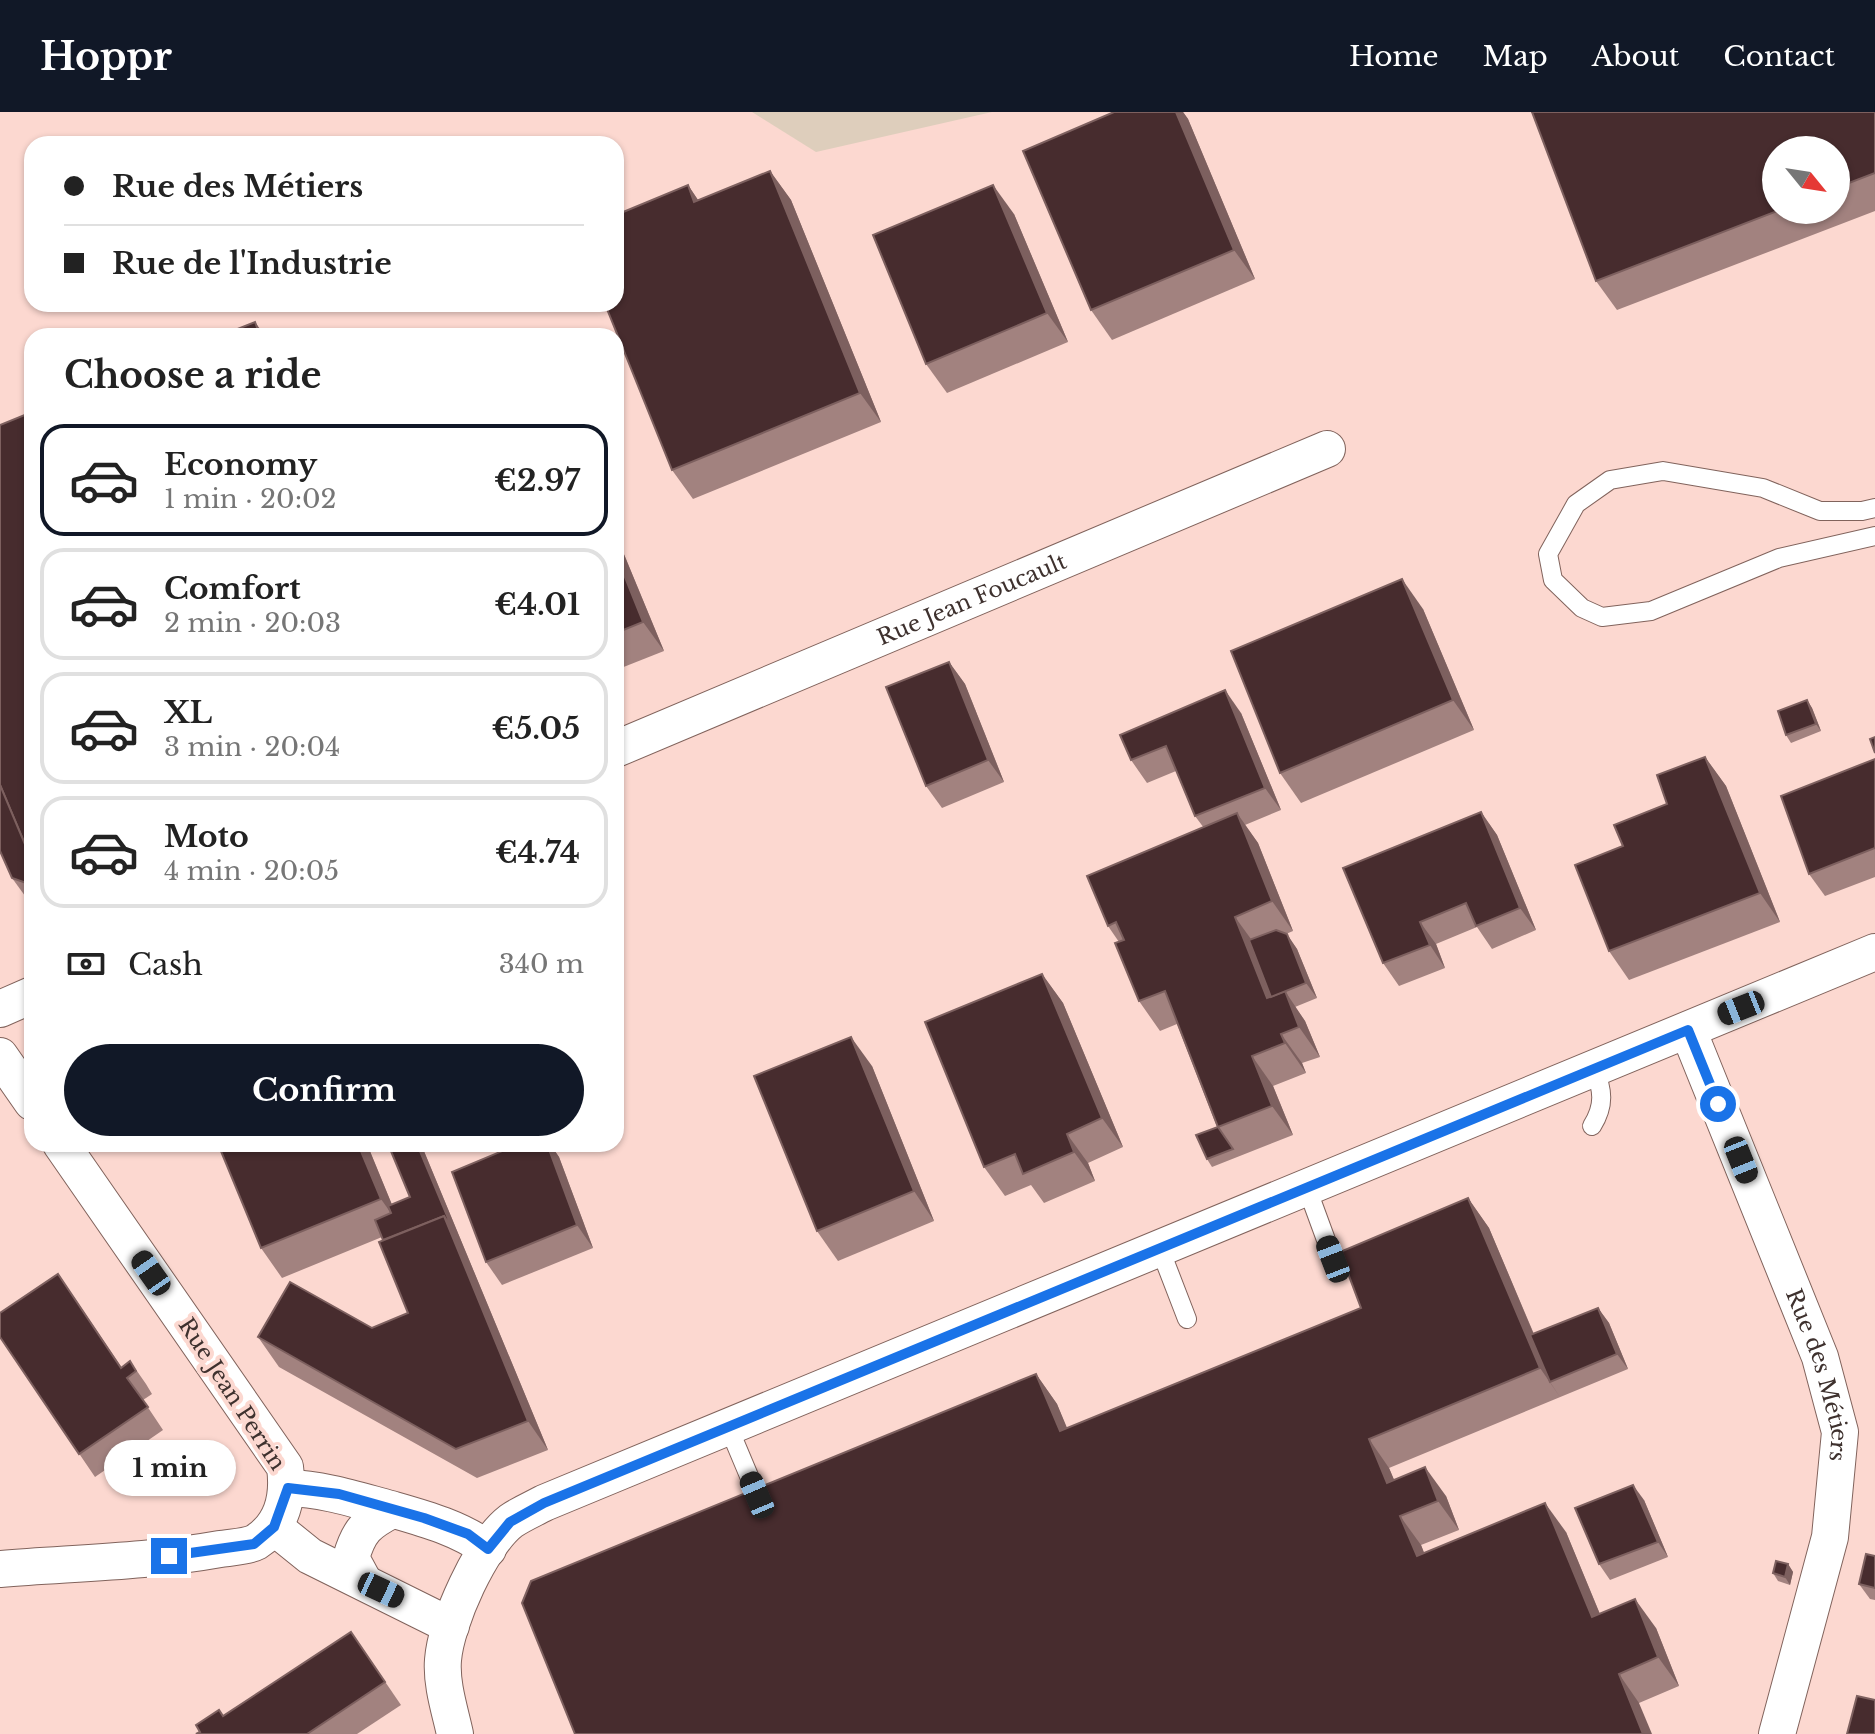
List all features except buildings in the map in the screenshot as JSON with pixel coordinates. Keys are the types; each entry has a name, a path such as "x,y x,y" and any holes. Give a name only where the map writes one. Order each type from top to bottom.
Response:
{"street":[{"name":"Rue Jean Foucault","path":"624,746 1327,449"},
{"path":"455,1734 446,1698 443,1661 451,1626 468,1582 488,1549 510,1522 544,1503 1875,952"},
{"path":"0,1009 24,998"},
{"name":"Rue des Métiers","path":"1688,1030 1820,1357 1840,1432 1830,1537 1777,1734"},
{"path":"0,1056 24,1090"},
{"name":"Rue Jean Perrin","path":"67,1152 272,1447 285,1467 288,1488"},
{"path":"0,1569 197,1554 254,1544 274,1527 288,1488 339,1494 392,1510 468,1534 488,1549"},
{"path":"364,1582 351,1558 357,1539 370,1522 392,1510"},
{"path":"274,1527 310,1556 451,1626"}],"lane":[{"path":"1875,508 1820,511 1763,488 1663,471 1610,480 1576,504 1548,554 1553,580 1582,608 1602,617 1651,611 1779,558 1875,536"},
{"path":"1592,1126 1598,1115 1602,1094 1594,1068"},
{"path":"1307,1188 1333,1259"},
{"path":"1160,1249 1187,1319"},
{"path":"728,1426 757,1495"}],"shaded area":[{"path":"752,112 992,112 816,152"}],"route":[{"path":"169,1556 254,1544 274,1527 288,1488 339,1494 424,1518 468,1534 488,1549 510,1522 544,1503 1688,1030 1718,1104"}]}
